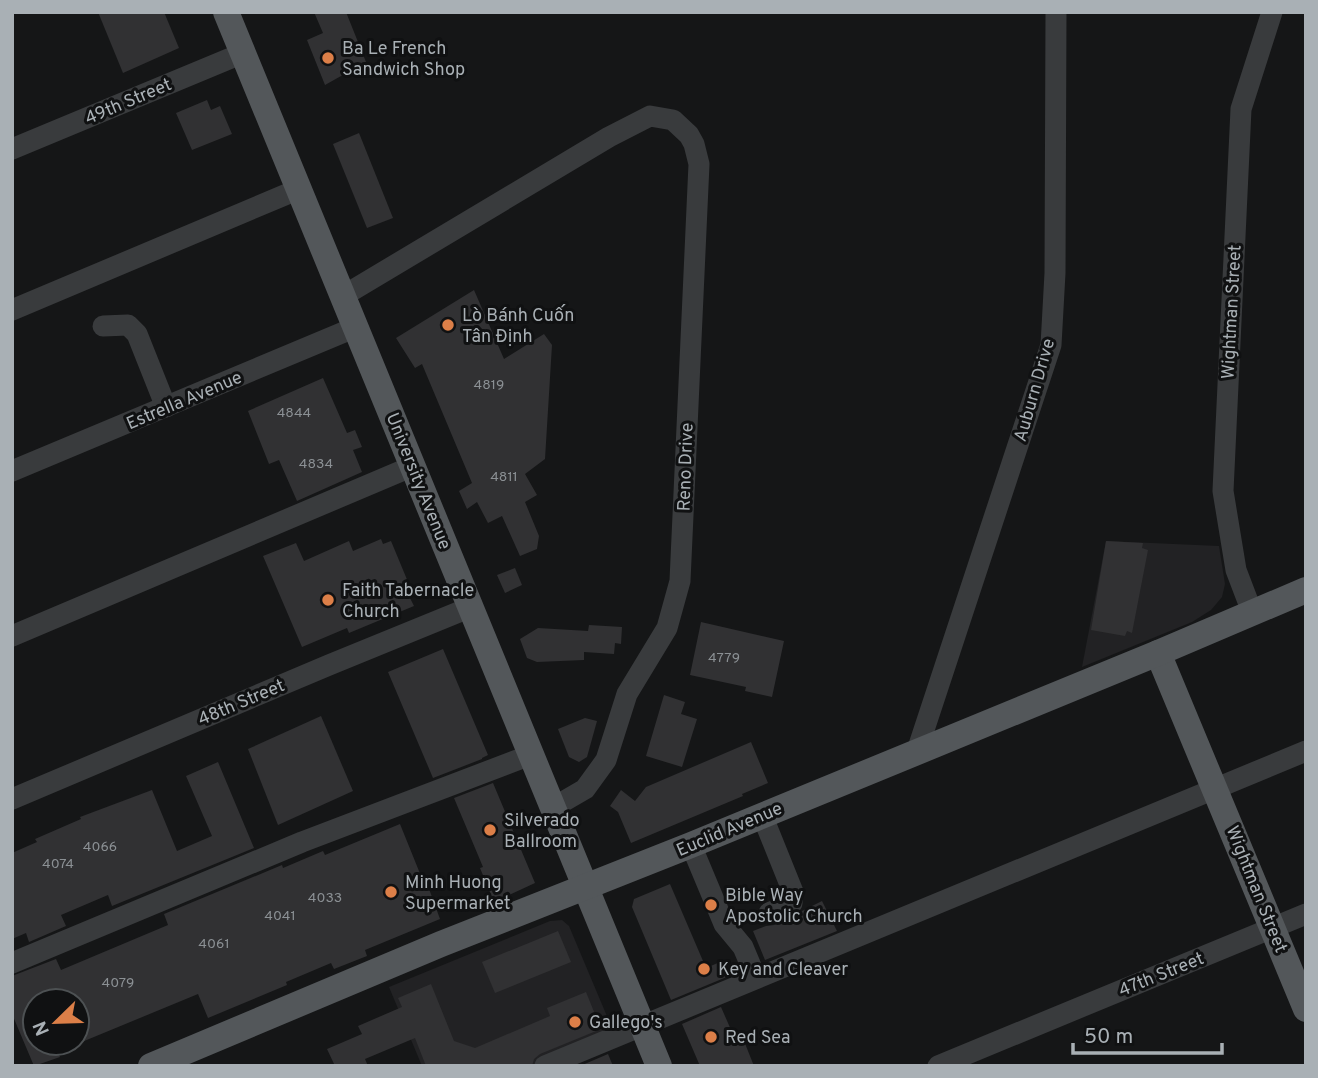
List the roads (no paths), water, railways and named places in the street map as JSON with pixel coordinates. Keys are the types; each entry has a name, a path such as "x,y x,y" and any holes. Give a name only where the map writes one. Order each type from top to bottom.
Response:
{"main road":[{"name":"University Avenue","path":"226,12 659,1066"},
{"name":"Euclid Avenue","path":"150,1066 1306,590"},
{"name":"Wightman Street","path":"1158,653 1306,1009"}],"street":[{"name":"Auburn Drive","path":"917,751 1051,345 1055,273 1056,12"},
{"name":"Wightman Street","path":"1252,612 1236,570 1223,491 1241,108 1272,12"},
{"name":"49th Street","path":"12,149 243,53"},
{"name":"Reno Drive","path":"344,296 609,137 650,116 673,120 682,127 694,144 699,164 680,581 667,628 627,694 606,760 585,789 554,807"},
{"path":"12,310 299,189"},
{"path":"103,326 119,323 128,325 136,334 166,407"},
{"name":"Estrella Avenue","path":"12,471 356,327"},
{"path":"12,636 413,466"},
{"name":"48th Street","path":"12,799 471,607"},
{"path":"545,1066 1306,751"},
{"path":"12,963 302,842 533,754"},
{"path":"762,815 793,892 792,903 769,913"},
{"path":"691,845 724,924 743,947 756,978"},
{"name":"47th Street","path":"938,1066 1306,914"}],"place":[{"name":"Ba Le French Sandwich Shop","path":"328,58"},
{"name":"Lò Bánh Cuốn Tân Định","path":"448,325"},
{"name":"Faith Tabernacle Church","path":"328,600"},
{"name":"Silverado Ballroom","path":"490,830"},
{"name":"Minh Huong Supermarket","path":"391,892"},
{"name":"Bible Way Apostolic Church","path":"711,905"},
{"name":"Key and Cleaver","path":"704,969"},
{"name":"Gallego's","path":"575,1022"},
{"name":"Red Sea","path":"711,1037"}]}
